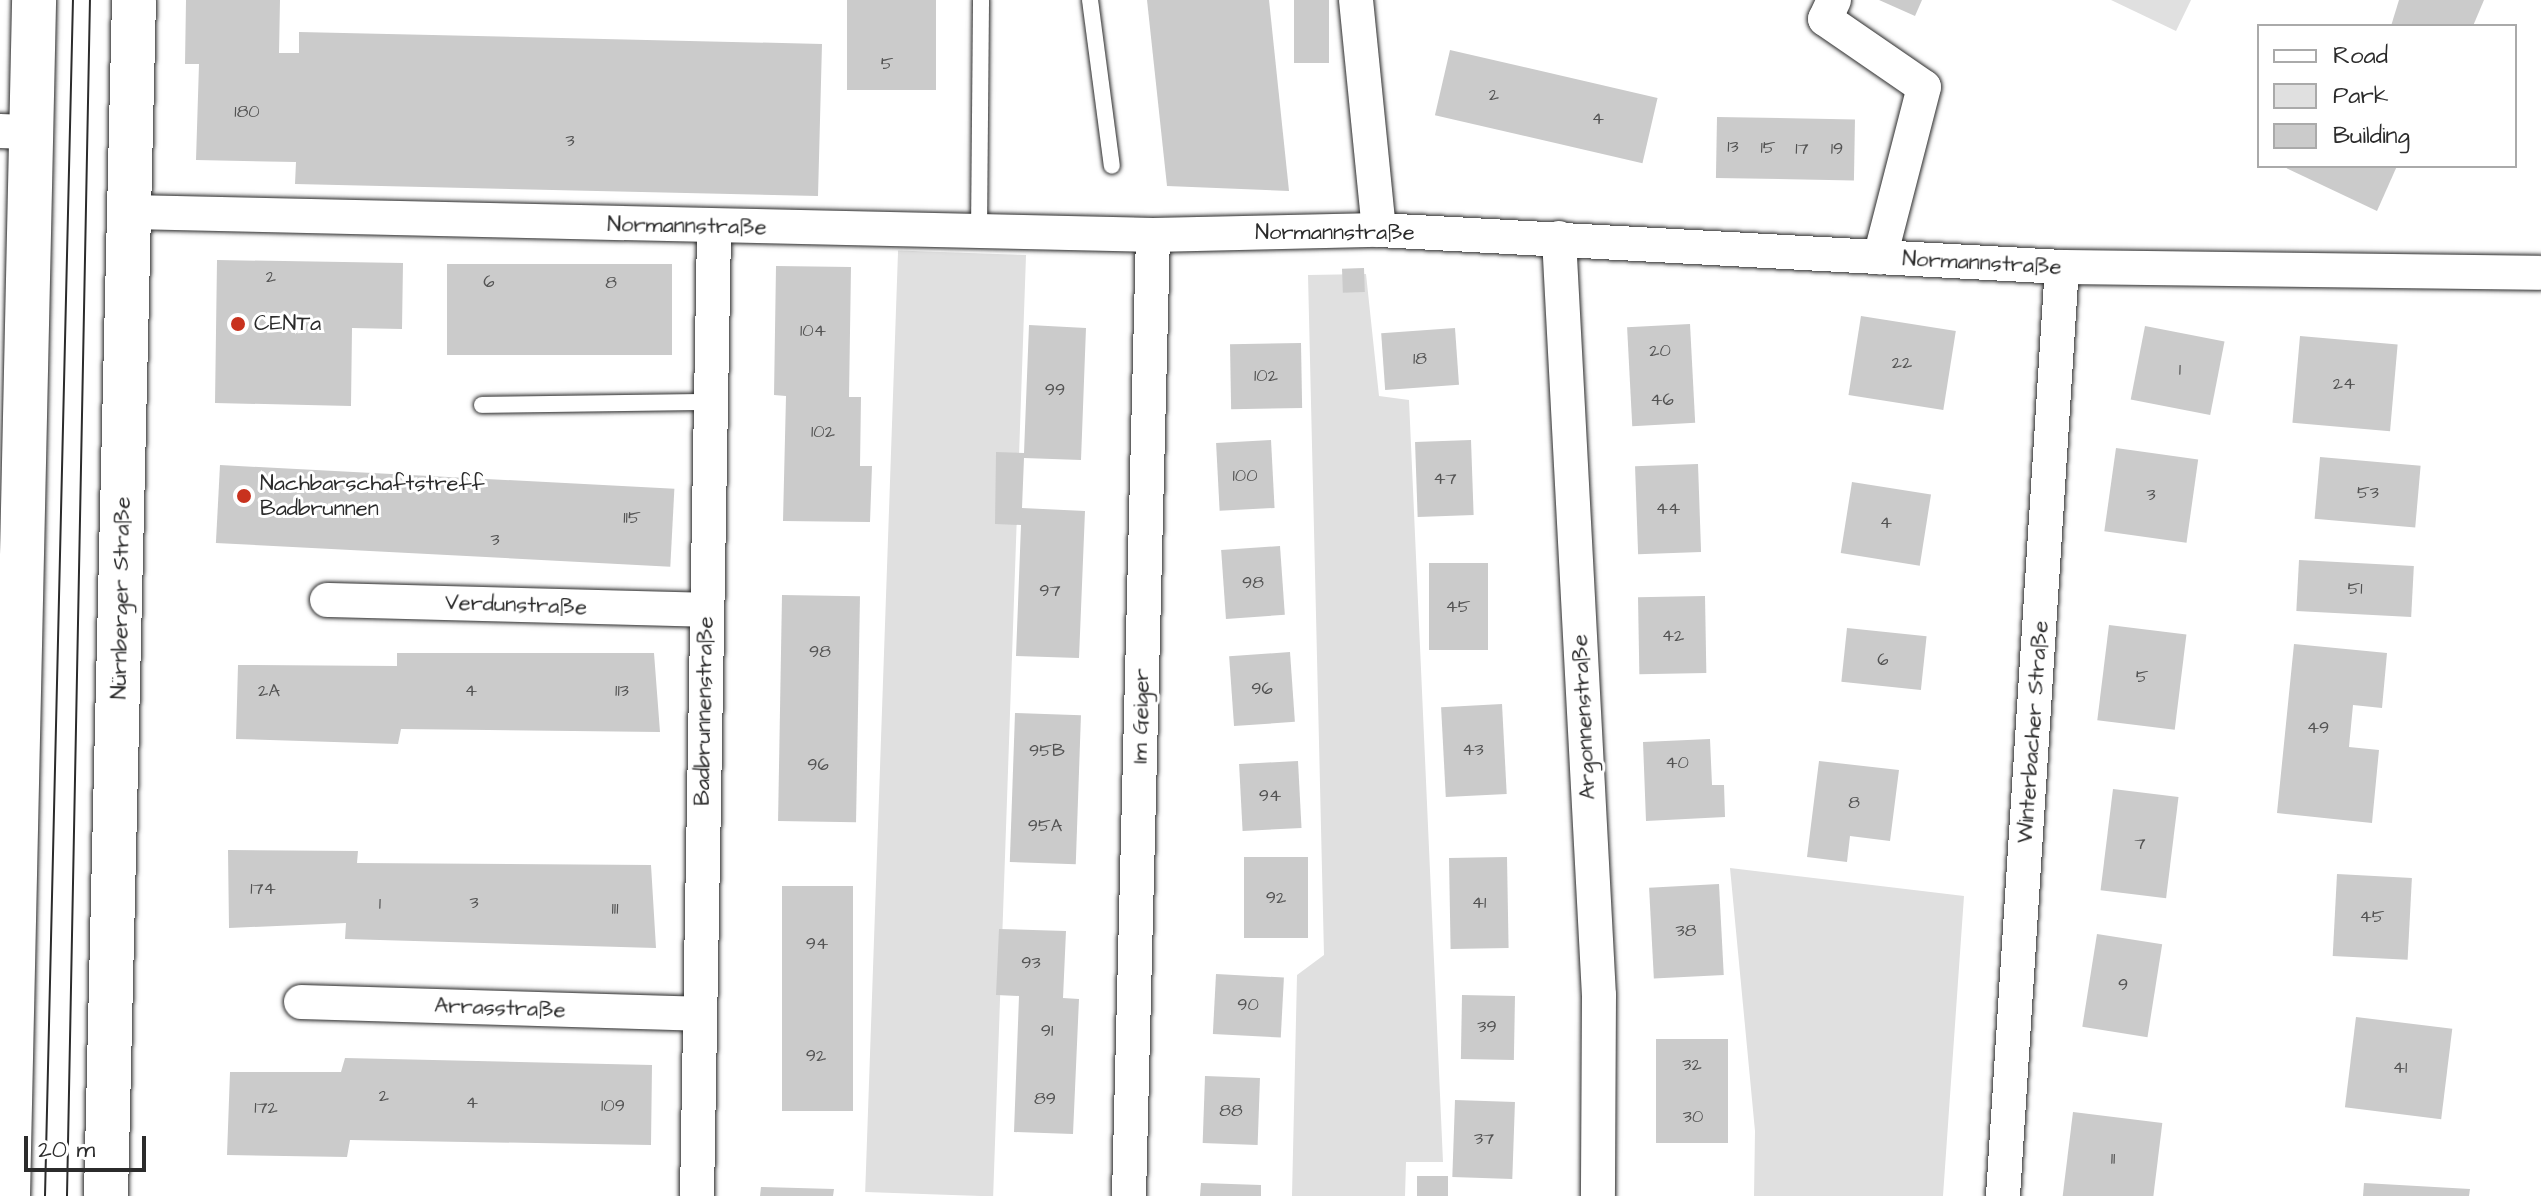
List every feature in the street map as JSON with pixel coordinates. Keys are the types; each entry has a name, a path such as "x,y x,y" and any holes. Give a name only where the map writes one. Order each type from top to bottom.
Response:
{"main road":[{"path":"8,1196 16,132 34,0"},
{"name":"Nürnberger Straße","path":"106,1196 134,0"}],"street":[{"path":"1356,0 1379,230"},
{"path":"1834,0 1825,19 1924,87 1880,257"},
{"name":"Normannstraße","path":"131,212 1153,235 1379,230 2062,267 2540,273"},
{"name":"Badbrunnenstraße","path":"697,1196 714,227"},
{"name":"Im Geiger","path":"1129,1196 1153,235"},
{"name":"Argonnenstraße","path":"1559,238 1599,995 1598,1196"},
{"name":"Winterbacher Straße","path":"2003,1196 2062,267"},
{"name":"Verdunstraße","path":"327,600 706,610"},
{"name":"Arrasstraße","path":"301,1002 699,1014"}],"lane":[{"path":"979,232 981,0"},
{"path":"1090,0 1112,166"},
{"path":"482,405 711,402"}],"green space":[{"path":"2111,0 2191,0 2176,31"},
{"path":"898,251 1026,255 993,1196 865,1192"},
{"path":"1366,274 1379,396 1409,400 1443,1162 1406,1162 1405,1196 1292,1196 1297,975 1324,955 1308,275"},
{"path":"1730,868 1964,896 1943,1196 1754,1196 1755,1131"}],"building":[{"path":"186,0 280,0 279,53 299,53 299,32 822,44 818,196 295,184 296,162 196,160 199,64 185,64"},
{"path":"847,0 936,0 936,90 847,90"},
{"path":"1147,0 1269,0 1289,191 1167,186"},
{"path":"1294,0 1329,0 1329,63 1294,63"},
{"path":"1879,0 1922,0 1915,16"},
{"path":"2399,0 2484,0 2474,24 2392,24"},
{"path":"1450,50 1658,98 1642,163 1435,115"},
{"path":"1717,117 1855,119 1854,180 1716,178"},
{"path":"2286,168 2396,168 2377,211"},
{"path":"217,260 403,263 402,329 352,328 351,406 215,403"},
{"path":"447,264 672,264 672,355 447,355"},
{"path":"776,266 851,267 849,397 861,397 860,466 872,466 870,522 783,521 786,396 774,395"},
{"path":"1364,268 1365,292 1343,293 1342,269"},
{"path":"1861,316 1956,331 1943,410 1848,395"},
{"path":"1690,324 1695,423 1632,426 1627,327"},
{"path":"1029,325 1086,328 1081,460 1024,458 1022,508 1085,511 1079,658 1016,656 1021,525 995,524 996,452 1024,453"},
{"path":"2145,326 2225,341 2210,415 2131,400"},
{"path":"1455,328 1459,385 1385,390 1381,333"},
{"path":"2300,336 2398,345 2390,431 2292,423"},
{"path":"1301,343 1302,408 1231,409 1230,344"},
{"path":"1271,440 1275,508 1220,511 1216,443"},
{"path":"1471,440 1474,515 1418,517 1415,442"},
{"path":"2116,448 2198,460 2187,543 2104,531"},
{"path":"2320,457 2421,466 2415,528 2315,519"},
{"path":"1698,464 1701,552 1638,554 1635,466"},
{"path":"220,465 674,489 670,567 216,543"},
{"path":"1852,482 1931,495 1920,566 1841,553"},
{"path":"1280,546 1285,615 1226,619 1221,550"},
{"path":"2299,560 2414,566 2411,617 2296,611"},
{"path":"1429,563 1488,563 1488,650 1429,650"},
{"path":"782,595 860,596 856,822 778,821"},
{"path":"1705,596 1706,673 1639,674 1638,597"},
{"path":"2109,625 2186,635 2175,730 2097,720"},
{"path":"1847,628 1927,636 1921,690 1841,682"},
{"path":"2294,644 2387,653 2382,708 2353,705 2349,747 2379,750 2372,823 2277,813"},
{"path":"1290,652 1295,722 1234,726 1229,656"},
{"path":"397,653 654,653 660,732 401,729 398,744 236,739 238,665 397,666"},
{"path":"1502,704 1507,794 1446,797 1441,707"},
{"path":"1015,713 1081,715 1076,864 1010,862"},
{"path":"1710,739 1712,785 1724,785 1725,817 1646,821 1643,742"},
{"path":"1298,761 1302,828 1243,831 1239,764"},
{"path":"1819,761 1899,770 1890,841 1850,836 1847,862 1807,857"},
{"path":"2113,789 2179,797 2166,898 2101,890"},
{"path":"228,850 358,851 357,863 651,865 656,948 345,939 346,923 229,928"},
{"path":"1244,857 1308,857 1308,938 1244,938"},
{"path":"1507,857 1509,948 1451,949 1449,858"},
{"path":"2337,874 2412,878 2408,960 2333,956"},
{"path":"1719,884 1724,975 1654,979 1649,888"},
{"path":"782,886 853,886 853,1111 782,1111"},
{"path":"999,929 1066,931 1063,998 1079,999 1073,1134 1014,1132 1019,996 996,995"},
{"path":"2097,934 2162,944 2147,1037 2082,1027"},
{"path":"1216,974 1284,978 1281,1037 1213,1034"},
{"path":"1462,995 1515,996 1514,1060 1461,1059"},
{"path":"2356,1017 2452,1029 2441,1119 2345,1107"},
{"path":"1656,1039 1728,1039 1728,1143 1656,1143"},
{"path":"345,1058 652,1065 651,1145 350,1140 347,1157 227,1155 230,1072 341,1072"},
{"path":"1205,1076 1260,1078 1258,1145 1203,1143"},
{"path":"1455,1100 1515,1102 1512,1179 1452,1177"},
{"path":"2073,1112 2162,1123 2153,1196 2063,1196"},
{"path":"1417,1176 1448,1176 1448,1196 1417,1196"},
{"path":"1201,1183 1261,1185 1261,1196 1200,1196"},
{"path":"2364,1183 2470,1189 2469,1196 2363,1196"},
{"path":"761,1187 834,1189 833,1196 760,1196"}],"tram line":[{"path":"45,1196 73,0"},
{"path":"67,1196 90,0"}],"place":[{"name":"CENTa","path":"238,324"},
{"name":"Nachbarschaftstreff Badbrunnen","path":"244,496"}]}
